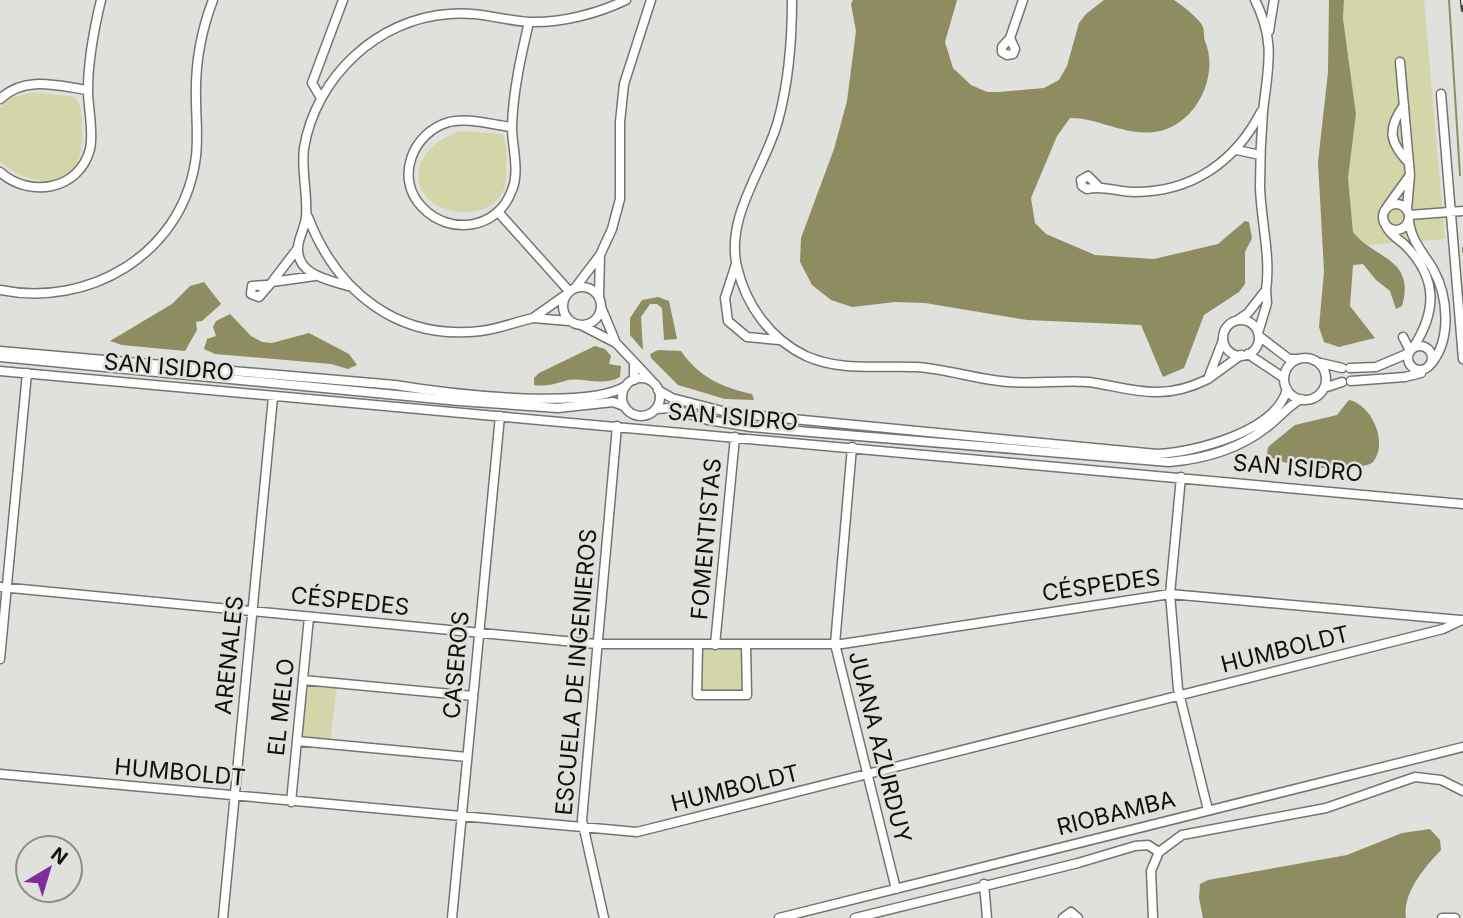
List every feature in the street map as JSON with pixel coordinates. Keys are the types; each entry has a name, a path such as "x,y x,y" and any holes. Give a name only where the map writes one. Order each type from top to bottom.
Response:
{"street":[{"path":"0,172 21,186 53,187 74,176 84,162 91,145 88,90 101,0"},
{"path":"0,290 40,295 91,285 135,261 171,225 194,171 197,68 203,31 213,0"},
{"path":"321,97 312,83 343,0"},
{"path":"348,286 314,276 269,284 298,248 306,215 304,150 321,97 357,54 377,38 405,23 437,15 463,13 529,22 586,14 626,0"},
{"path":"533,318 570,291 600,256 612,229 620,198 620,122 624,83 651,0"},
{"path":"792,0 790,56 783,99 770,145 739,219 736,264 725,298 728,321 734,329 747,337 779,340 820,362 851,368 925,368 1002,381 1090,382 1152,392 1180,390 1208,379 1257,346 1266,303 1268,268 1261,207 1260,155 1270,72 1268,34 1274,0"},
{"path":"1010,38 1023,0"},
{"path":"1255,0 1268,34"},
{"path":"512,127 470,121 448,122 422,138 410,163 409,179 414,195 423,208 437,219 452,225 468,225 499,213 515,182 512,127 517,75 529,22"},
{"path":"0,351 24,356 395,385 445,396 558,408 613,402 638,416 648,415 656,409 670,408 708,420 740,425 846,430 1157,457 1197,458 1229,449 1258,434 1301,399 1316,396 1324,388 1347,382 1405,377 1429,366 1443,341 1444,302 1439,281 1412,235 1408,215 1410,175 1400,62"},
{"path":"0,99 15,89 35,83 88,90"},
{"path":"1441,94 1463,359"},
{"path":"1404,105 1394,122 1390,136 1395,148 1409,163"},
{"path":"1098,186 1130,192 1177,187 1216,168 1237,150 1264,106"},
{"path":"1237,150 1260,155"},
{"path":"1235,321 1251,323 1259,335 1289,359 1317,361 1346,368 1365,368 1385,365 1411,351 1422,346 1428,349 1432,357 1429,366 1418,371 1408,362 1411,351 1430,315 1429,283 1417,258 1388,229 1384,221 1386,209 1410,175"},
{"path":"1386,209 1397,204 1408,215 1463,211"},
{"path":"499,213 570,291"},
{"path":"306,215 323,252 348,286 387,314 438,330 482,331 533,318 575,323 594,320 600,301 600,256"},
{"path":"1384,221 1388,227 1397,230 1408,215"},
{"path":"298,248 303,264 314,276"},
{"path":"736,264 748,298 779,340"},
{"path":"570,291 589,288 600,301 616,343"},
{"path":"1208,379 1220,355 1227,327 1248,313 1266,290"},
{"path":"570,291 563,311 575,323 616,343 656,387 659,400 656,409"},
{"path":"1224,337 1230,351 1245,355 1284,378"},
{"path":"1403,337 1411,351"},
{"path":"0,358 24,356"},
{"path":"1298,359 1288,366 1284,378 1287,388 1301,399"},
{"path":"1317,361 1325,374 1324,388"},
{"path":"634,362 634,380"},
{"path":"1365,368 1366,381"},
{"name":"SAN ISIDRO","path":"0,371 1463,504"},
{"path":"0,659 3,587 27,373"},
{"path":"445,396 565,398 614,391 634,380 645,379 672,398 718,411 846,430"},
{"path":"624,406 622,396 626,386"},
{"path":"1157,457 1203,447 1247,429 1279,404 1287,388"},
{"name":"ARENALES","path":"223,918 273,397"},
{"name":"CASEROS","path":"452,918 499,416"},
{"name":"ESCUELA DE INGENIEROS","path":"604,918 582,829 617,426"},
{"name":"FOMENTISTAS","path":"715,645 735,437"},
{"name":"JUANA AZURDUY","path":"852,447 835,644 896,889"},
{"path":"1181,477 1170,594 1179,695 1208,810"},
{"name":"CÉSPEDES","path":"3,587 596,644 835,644 1170,594 1463,620"},
{"name":"EL MELO","path":"291,802 309,617"},
{"name":"HUMBOLDT","path":"0,774 582,829 646,831 1443,629 1463,620"},
{"path":"698,645 697,695 747,695 746,645"},
{"path":"303,680 473,695"},
{"path":"297,741 467,757"},
{"name":"RIOBAMBA","path":"779,918 1463,747"},
{"path":"1153,918 1149,881 1159,852 1182,835 1326,808 1415,777 1441,780 1463,791"},
{"path":"855,918 984,884 1078,863 1135,846 1148,845 1159,852"},
{"path":"984,884 987,918"},
{"path":"1063,918 1071,912 1078,918"},
{"path":"1442,918 1455,918"}],"green space":[{"path":"1344,0 1424,0 1445,239 1368,245 1353,232 1348,178 1356,114 1343,19"},
{"path":"34,92 75,97 81,108 81,148 76,163 68,174 58,180 30,178 0,162 0,107 10,98"},
{"path":"460,131 503,134 505,139 506,177 502,194 491,205 476,211 459,212 443,208 429,200 420,187 419,170 424,156 440,141"},
{"path":"700,648 743,648 743,691 700,691"},
{"path":"309,684 337,687 330,742 304,738 301,733"}],"shaded area":[{"path":"853,0 957,0 945,42 953,68 971,85 987,92 1044,88 1059,80 1067,66 1079,23 1104,0 1174,0 1197,18 1202,25 1209,54 1209,68 1202,95 1185,118 1160,131 1136,132 1070,118 1057,136 1031,198 1035,223 1046,234 1095,255 1154,259 1218,244 1245,221 1249,222 1252,238 1245,252 1245,284 1239,292 1204,315 1184,368 1163,377 1141,325 1027,320 925,303 895,302 852,307 831,300 812,285 800,262 801,238 834,149 847,101 856,31 851,4"},
{"path":"1329,0 1344,0 1343,19 1356,114 1348,178 1353,232 1391,261 1403,278 1405,290 1402,306 1396,309 1390,291 1376,280 1363,264 1353,265 1350,306 1375,338 1339,347 1324,342 1319,327 1324,271 1318,162 1328,72"},
{"path":"204,282 221,304 202,321 196,322 197,330 185,351 122,345 110,341 172,304 190,286"},
{"path":"658,297 669,301 677,339 664,340 662,308 657,304 650,304 641,317 643,350 630,335 630,318 642,300"},
{"path":"230,314 251,336 262,342 272,343 309,333 349,354 357,365 348,369 331,364 215,354 204,349 207,339 216,336 213,327 216,321"},
{"path":"595,346 605,349 611,356 609,364 621,366 620,377 600,382 573,379 548,385 534,385 534,378 539,373"},
{"path":"658,350 681,351 703,374 730,388 752,394 754,400 725,399 678,385 651,358 650,354"},
{"path":"1349,400 1365,409 1376,427 1379,446 1372,463 1350,468 1319,468 1288,463 1267,455 1268,447 1295,425 1337,415"},
{"path":"1430,829 1440,840 1441,850 1411,890 1406,918 1203,918 1199,898 1200,884 1208,880 1347,855 1402,833"}],"waterway":[{"path":"1449,0 1460,175"}],"railway":[{"path":"1462,0 1463,10"}]}
